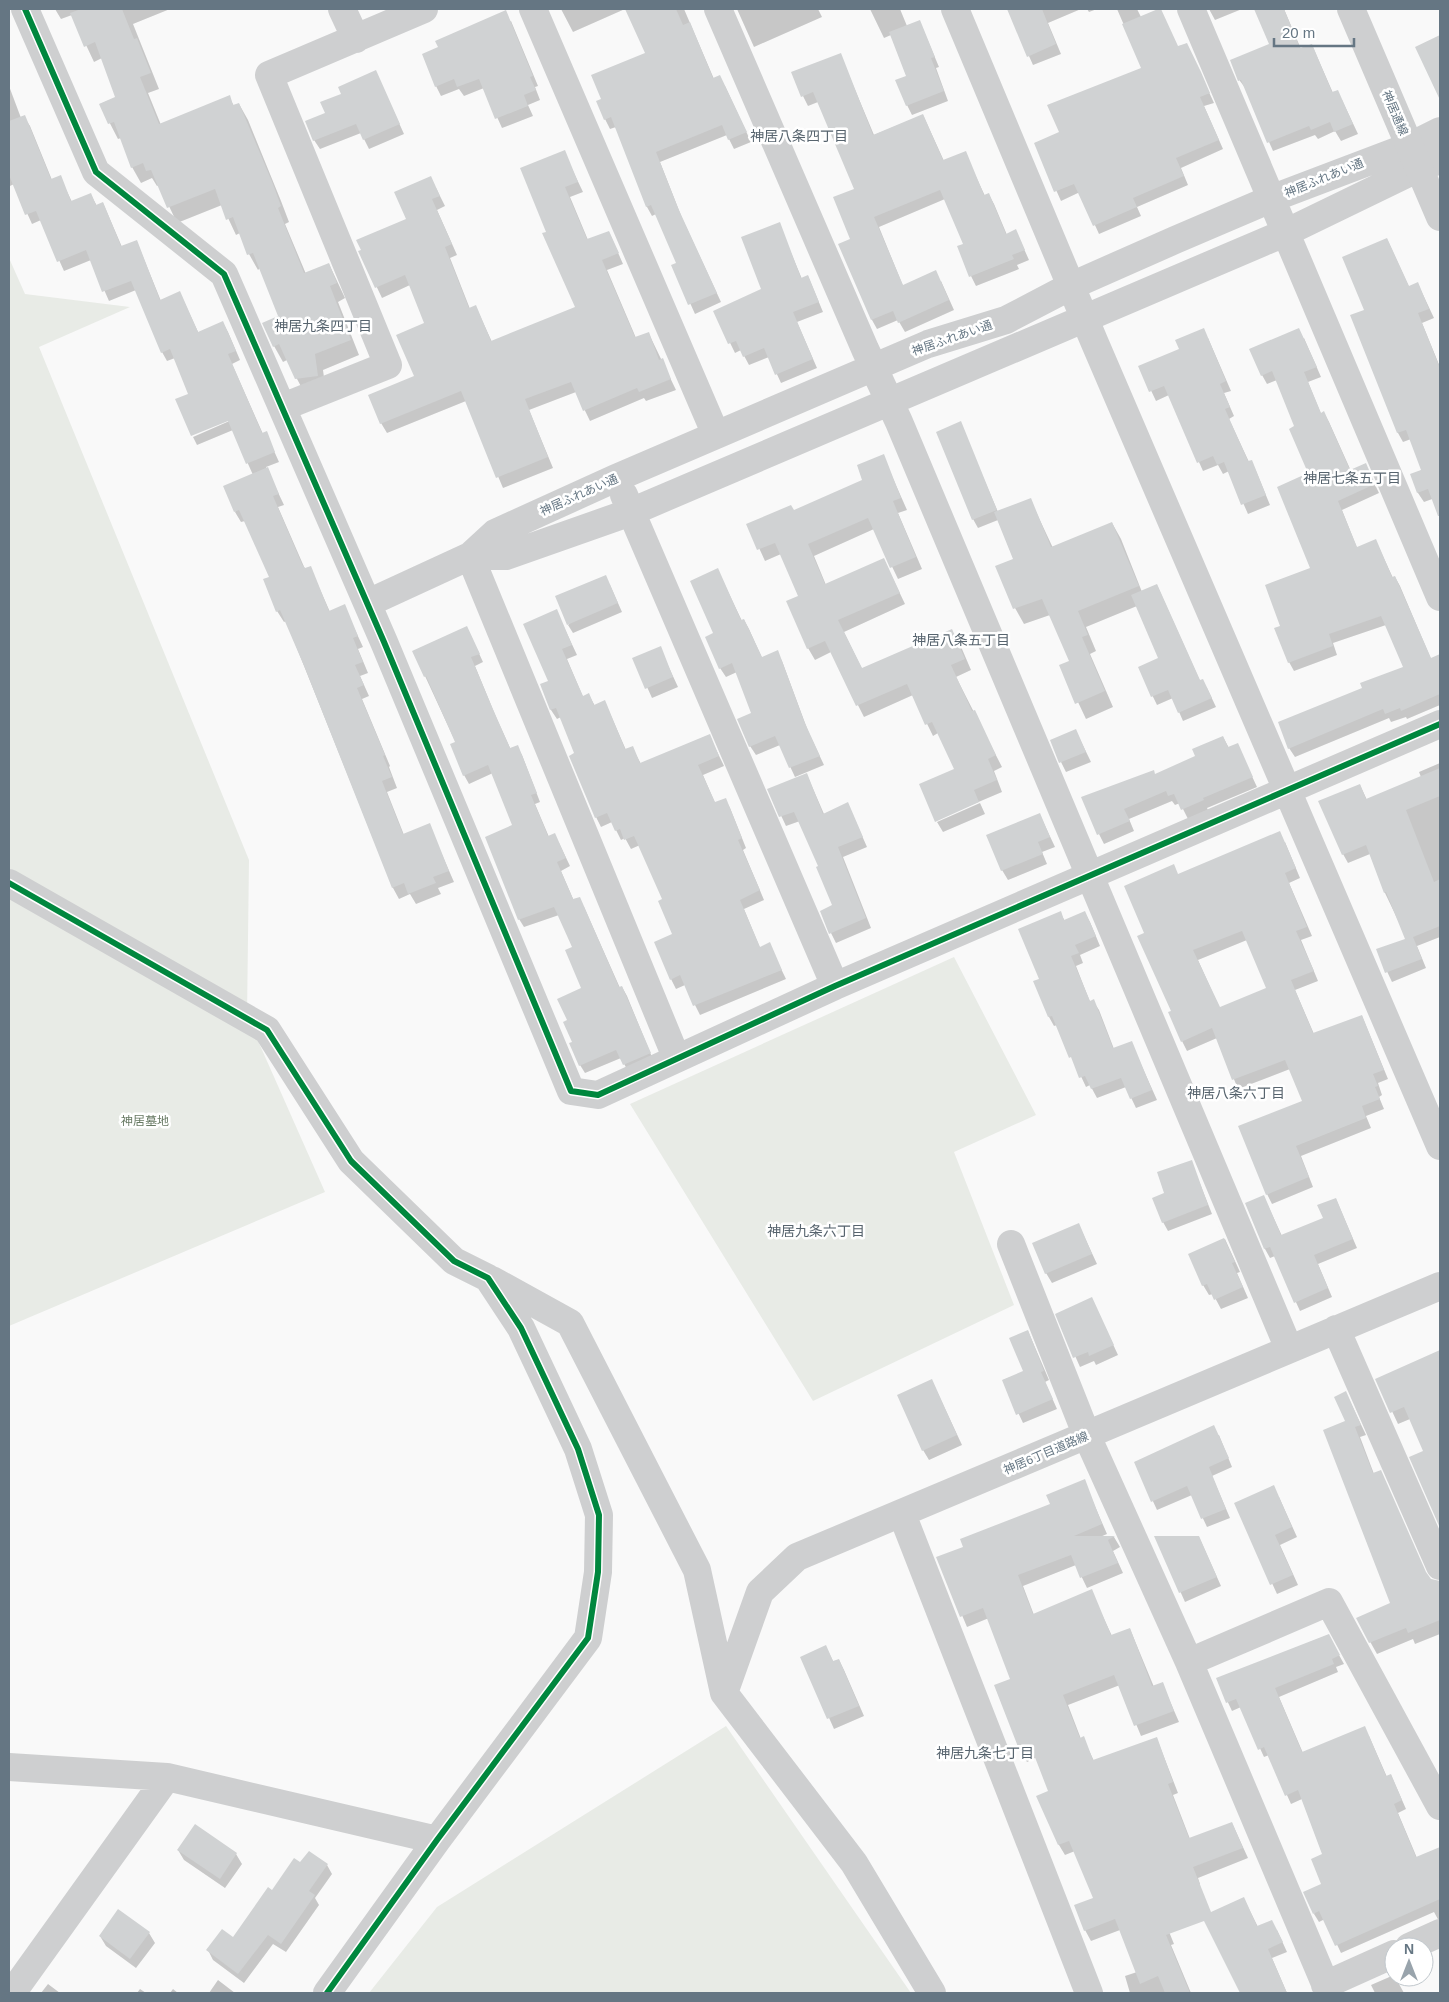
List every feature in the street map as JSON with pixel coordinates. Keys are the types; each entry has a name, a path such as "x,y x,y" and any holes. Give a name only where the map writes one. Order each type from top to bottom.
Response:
{"street":[{"path":"25,9 96,172 224,274 368,603 571,1092 598,1094 835,986 1288,788 1440,724"},
{"path":"342,9 356,39"},
{"path":"283,407 388,365 269,75 424,9"},
{"path":"533,9 716,435"},
{"path":"718,9 889,402 1289,1350"},
{"path":"955,9 1070,286 1288,788 1440,1146"},
{"path":"1191,9 1273,198 1440,597"},
{"name":"神居通線","path":"1351,9 1423,158 1440,217"},
{"name":"神居ふれあい通","path":"470,556 506,556 631,512 1018,345 1085,320 1287,232 1423,158 1440,131"},
{"name":"神居ふれあい通","path":"368,603 470,556 495,532 928,344 1006,320 1070,286 1273,198 1423,158"},
{"path":"616,478 835,986"},
{"path":"470,556 676,1057"},
{"path":"9,883 267,1030 351,1161 454,1261 570,1323 697,1570 724,1693 854,1863 932,1993"},
{"path":"1011,1244 1087,1436 1189,1662 1327,1989 1384,1959"},
{"path":"327,1993 437,1840 588,1638 598,1572 599,1515 578,1449 521,1328 488,1278"},
{"name":"神居6丁目道路線","path":"724,1693 760,1592 797,1557 1440,1286"},
{"path":"1336,1329 1440,1566"},
{"path":"902,1514 1089,1993"},
{"path":"1189,1662 1329,1602 1440,1806"},
{"path":"9,1767 167,1776 437,1840"},
{"path":"12,1993 167,1776"}],"green space":[{"name":"神居墓地","path":"9,258 25,294 130,307 39,347 249,860 247,1016 325,1192 9,1326"},
{"path":"954,957 1036,1115 954,1152 1014,1305 813,1401 630,1104"},
{"path":"726,1726 911,1993 369,1993 437,1907"}],"building":[{"path":"81,9 122,9 134,39 137,38 151,73 140,77 159,124 230,95 233,105 239,103 273,184 281,206 278,208 304,273 329,263 337,283 330,286 351,340 315,354 318,376 295,379 279,344 273,347 262,323 278,316 253,253 247,255 233,217 226,220 215,189 167,208 151,170 146,171 143,163 131,168 114,122 108,124 99,104 115,97 95,42 84,47 70,13"},
{"path":"625,9 676,9 683,25 690,22 713,78 720,75 747,132 728,140 722,125 656,152 678,208 717,293 688,305 671,265 676,263 651,205 646,207 611,117 604,120 596,101 601,99 591,75 645,53"},
{"path":"1007,9 1042,9 1056,44 1027,57"},
{"path":"1161,9 1178,46 1187,43 1201,72 1210,93 1200,97 1219,140 1176,158 1184,176 1133,198 1137,207 1093,226 1074,184 1054,192 1034,143 1059,132 1047,105 1141,68 1122,24"},
{"path":"1254,9 1284,9 1300,48 1312,44 1332,92 1338,90 1353,124 1334,132 1330,122 1311,130 1309,126 1267,143 1241,80 1238,81 1230,60 1269,44"},
{"path":"506,10 533,76 530,77 536,90 524,95 528,106 495,119 479,79 457,87 454,79 435,87 422,54 438,47 435,41"},
{"path":"920,20 935,57 931,58 944,91 906,106 895,80 906,76 889,32"},
{"path":"1440,35 1440,100 1415,47"},
{"path":"841,53 873,135 923,114 943,160 966,151 984,195 989,193 1006,234 1016,229 1025,250 1012,255 1014,259 969,277 957,246 963,244 940,190 874,217 903,285 936,270 949,300 898,323 893,311 871,320 838,244 850,239 833,197 854,189 813,92 801,97 791,72"},
{"path":"376,70 400,124 363,140 356,124 313,141 305,121 325,113 320,102 341,94 338,87"},
{"path":"25,115 51,179 61,175 71,201 91,193 96,205 103,202 121,246 137,240 160,300 180,291 198,332 223,321 236,351 228,354 262,433 267,431 275,452 246,464 228,421 191,436 175,399 188,394 170,349 161,353 131,281 102,292 86,250 57,262 36,211 25,215 9,175 9,121"},
{"path":"565,150 578,182 565,187 587,239 609,231 619,253 602,260 635,337 649,332 659,360 663,358 671,379 639,392 637,388 583,411 571,382 525,399 548,457 496,478 461,391 380,424 368,395 414,376 396,335 424,323 405,275 375,288 358,251 361,250 356,240 406,219 394,192 431,176 440,196 432,199 452,244 445,247 469,308 476,305 491,341 575,307 542,233 546,232 520,168"},
{"path":"780,222 801,278 808,275 819,302 793,312 813,359 775,375 764,348 743,357 736,341 728,344 713,311 761,289 741,237"},
{"path":"1387,238 1409,286 1418,282 1429,309 1418,313 1440,368 1440,516 1438,516 1428,489 1417,493 1410,474 1421,470 1406,430 1397,433 1350,315 1364,310 1342,257"},
{"path":"1204,328 1226,381 1220,384 1230,407 1225,409 1248,461 1252,460 1266,495 1241,505 1224,462 1217,465 1213,456 1197,463 1164,386 1149,392 1138,366 1179,349 1175,340"},
{"path":"1299,328 1317,367 1304,372 1321,413 1324,411 1350,470 1366,463 1375,484 1338,501 1357,547 1376,539 1392,577 1395,576 1431,658 1440,654 1440,694 1401,711 1400,708 1385,714 1383,709 1288,749 1278,722 1362,688 1360,683 1403,667 1381,616 1329,634 1333,646 1288,663 1274,628 1280,626 1265,585 1310,568 1277,487 1308,473 1289,429 1294,426 1272,371 1261,376 1249,349"},
{"path":"961,421 997,510 972,520 936,432"},
{"path":"884,454 901,498 893,501 916,557 890,568 868,518 808,544 825,584 884,558 900,593 838,620 862,668 952,629 965,659 951,665 972,711 975,710 996,755 988,759 997,780 974,790 979,802 935,822 919,784 954,769 932,722 925,725 907,684 856,706 825,641 807,649 786,601 798,596 775,543 757,550 746,524 791,505 794,510 862,480 857,465"},
{"path":"268,467 279,494 273,496 302,564 305,568 311,566 329,611 345,604 358,636 353,638 363,662 355,665 364,685 357,688 385,755 383,756 392,777 382,781 403,834 430,823 449,871 433,877 436,883 408,894 404,883 392,888 305,668 280,610 276,612 263,579 269,577 239,510 234,512 223,486"},
{"path":"1031,498 1051,547 1112,522 1139,586 1078,611 1088,635 1082,637 1105,691 1075,704 1059,665 1069,661 1042,599 1013,609 995,566 1013,559 994,512"},
{"path":"718,568 741,620 744,619 762,657 778,650 804,721 820,756 789,768 775,736 749,747 737,719 751,713 732,663 719,669 705,637 713,633 690,581"},
{"path":"606,575 618,603 567,625 555,596"},
{"path":"1157,584 1200,680 1203,679 1212,698 1178,713 1168,690 1151,697 1138,667 1158,658 1131,595"},
{"path":"557,609 572,645 562,649 583,696 589,693 594,705 605,700 625,749 633,746 640,763 710,734 719,756 698,765 715,802 726,798 742,838 738,840 760,890 740,900 760,947 770,942 782,970 693,1006 680,975 670,980 654,942 672,934 658,901 662,899 634,836 624,840 620,829 615,831 607,813 595,818 569,756 574,753 556,708 550,710 540,684 548,681 523,624"},
{"path":"467,626 480,654 471,657 492,707 510,748 518,745 537,793 531,795 548,836 555,833 566,858 557,862 573,899 580,897 619,987 622,986 651,1053 623,1065 616,1050 579,1066 569,1043 572,1042 563,1022 567,1020 557,999 581,988 565,950 572,947 554,907 518,920 485,837 512,825 488,765 463,776 450,744 455,742 426,676 424,677 412,651"},
{"path":"661,646 673,677 645,689 632,658"},
{"path":"1076,729 1086,752 1059,763 1050,740"},
{"path":"1223,736 1228,747 1238,743 1253,777 1203,798 1204,800 1181,810 1174,794 1168,796 1166,791 1124,809 1130,821 1097,835 1081,797 1154,770 1155,774 1195,756 1192,749"},
{"path":"1440,768 1440,796 1406,810 1434,882 1440,879 1440,926 1413,937 1422,959 1385,973 1376,949 1405,939 1386,892 1384,893 1366,845 1342,855 1318,801 1360,784 1366,799"},
{"path":"807,773 823,814 848,802 863,837 838,847 866,918 829,934 820,911 832,905 816,867 818,866 794,812 779,817 767,789"},
{"path":"1040,813 1050,837 1038,842 1043,854 1001,871 986,835"},
{"path":"1280,831 1296,868 1285,873 1307,927 1296,931 1314,971 1291,980 1313,1033 1362,1015 1384,1070 1373,1074 1378,1086 1375,1087 1380,1099 1362,1106 1366,1118 1296,1146 1309,1177 1266,1195 1238,1126 1302,1101 1285,1060 1232,1080 1212,1028 1181,1042 1168,1012 1171,1011 1137,936 1144,933 1124,886 1174,864 1178,874","holes":["1242,931 1266,988 1220,1007 1193,950"]},
{"path":"1061,911 1064,920 1085,911 1096,936 1075,945 1079,953 1071,956 1090,1001 1094,999 1113,1048 1132,1041 1152,1090 1130,1099 1121,1078 1091,1089 1085,1076 1079,1078 1052,1016 1048,1017 1033,981 1039,979 1018,929"},
{"path":"1192,1160 1208,1205 1162,1223 1152,1198 1164,1193 1157,1172"},
{"path":"1264,1195 1281,1235 1323,1218 1317,1205 1336,1198 1353,1239 1314,1255 1328,1288 1294,1303 1270,1247 1264,1249 1245,1203"},
{"path":"1214,1216 1235,1262 1232,1263 1243,1287 1214,1300 1207,1284 1202,1286 1188,1254 1224,1238"},
{"path":"1079,1223 1092,1254 1045,1274 1032,1243"},
{"path":"1092,1297 1114,1345 1089,1356 1088,1352 1073,1358 1055,1314"},
{"path":"1028,1330 1044,1371 1041,1372 1053,1399 1016,1415 1002,1380 1023,1371 1009,1338"},
{"path":"1440,1350 1440,1528 1409,1457 1423,1451 1404,1407 1390,1413 1375,1379"},
{"path":"932,1379 957,1435 922,1451 897,1395"},
{"path":"1346,1391 1361,1425 1355,1427 1373,1473 1381,1470 1426,1572 1431,1579 1440,1581 1440,1620 1408,1633 1406,1628 1369,1643 1356,1618 1390,1603 1323,1430 1345,1421 1334,1397"},
{"path":"1214,1425 1229,1458 1209,1467 1226,1509 1201,1519 1187,1486 1151,1502 1134,1462"},
{"path":"1085,1479 1102,1524 1074,1536 1115,1536 1108,1540 1118,1563 1080,1578 1071,1555 1018,1575 1033,1614 1092,1589 1111,1635 1130,1628 1152,1686 1163,1682 1174,1711 1134,1726 1114,1675 1063,1695 1080,1738 1084,1736 1093,1760 1157,1737 1173,1782 1168,1784 1189,1838 1232,1822 1243,1848 1193,1867 1211,1912 1244,1897 1257,1926 1272,1920 1283,1942 1268,1949 1287,1993 1240,1993 1204,1921 1166,1935 1190,1993 1165,1993 1158,1976 1140,1984 1115,1919 1084,1931 1074,1905 1093,1898 1069,1841 1058,1845 1036,1796 1048,1791 1031,1747 1020,1752 994,1685 1010,1679 983,1608 960,1617 936,1557 963,1547 960,1539 1050,1504 1046,1495"},
{"path":"1274,1485 1292,1527 1275,1535 1293,1575 1270,1585 1234,1503"},
{"path":"1154,1536 1199,1536 1217,1577 1179,1593"},
{"path":"1329,1634 1340,1655 1332,1659 1334,1664 1275,1688 1302,1752 1365,1726 1386,1776 1391,1774 1402,1800 1394,1804 1416,1857 1440,1847 1440,1899 1335,1946 1319,1911 1313,1914 1303,1892 1321,1884 1311,1859 1322,1854 1298,1790 1285,1796 1264,1747 1258,1750 1236,1699 1226,1703 1216,1678"},
{"path":"826,1645 833,1661 839,1659 859,1706 827,1719 800,1657"},
{"path":"195,1824 237,1853 220,1879 177,1850"},
{"path":"309,1851 328,1864 309,1891 315,1895 281,1944 268,1935 238,1974 206,1950 222,1929 233,1937 268,1887 272,1890 294,1858 300,1862"},
{"path":"118,1909 150,1932 130,1959 99,1936"}],"cycle path":[{"path":"25,9 96,172 224,274 384,642 571,1091 598,1095 835,986 1440,724"},
{"path":"9,883 267,1030 351,1161 454,1261 488,1278 521,1328 578,1449 599,1515 598,1572 588,1638 437,1840 327,1993"}],"district":[{"name":"神居八条四丁目","path":"799,136"},
{"name":"神居九条四丁目","path":"323,326"},
{"name":"神居七条五丁目","path":"1352,478"},
{"name":"神居八条五丁目","path":"961,640"},
{"name":"神居八条六丁目","path":"1236,1093"},
{"name":"神居九条六丁目","path":"816,1231"},
{"name":"神居九条七丁目","path":"985,1753"}]}
